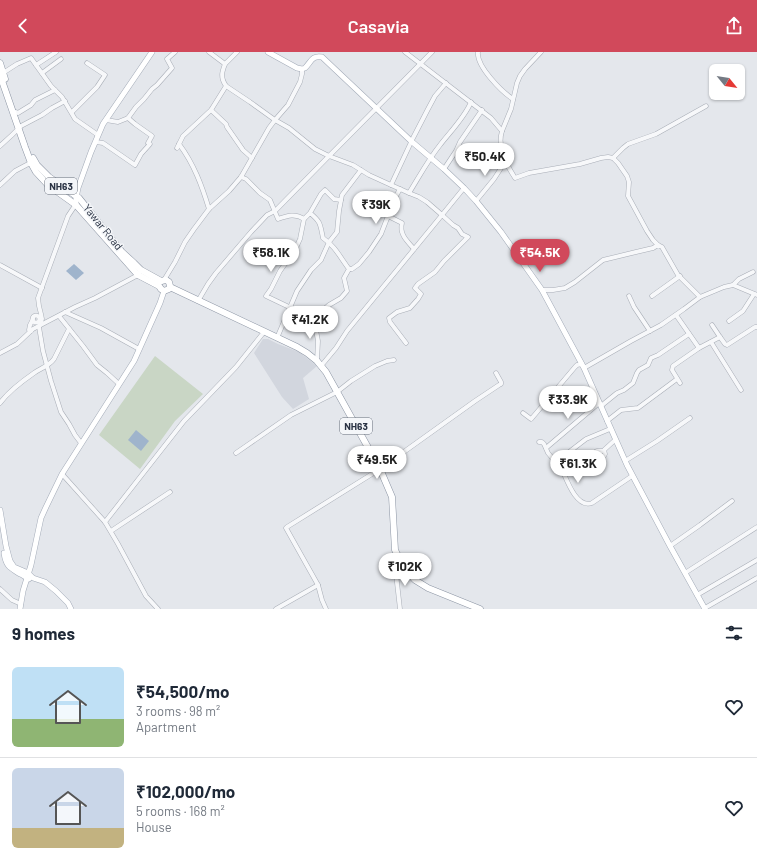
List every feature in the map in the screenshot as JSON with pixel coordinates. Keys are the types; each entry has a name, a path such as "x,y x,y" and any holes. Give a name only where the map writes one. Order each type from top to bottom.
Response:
{"highway":[{"name":"NH63","path":"0,63 1,76 36,172 48,185 76,205 139,272"},
{"name":"NH63","path":"1,76 16,112 19,127"},
{"name":"Yawar Road","path":"33,162 49,177 77,197 139,272 161,282"},
{"name":"NH63","path":"164,291 161,289 161,282 169,282 170,287 277,338 306,353 319,363 380,469 392,497 395,550 400,560 410,575 428,588 480,609"},
{"path":"164,291 170,287"}],"main road":[{"path":"76,205 78,188 103,124 152,52"},
{"path":"268,52 297,68 302,69 305,68 311,60 319,54 411,141 464,188 501,232 542,290 583,366 632,476 705,608"},
{"path":"20,607 22,591 41,518 62,474 134,361 164,291"},
{"path":"0,510 10,561 14,567 27,576"},
{"path":"0,528 2,556 11,569 45,582 68,603 71,609"}],"street":[{"path":"36,65 56,52"},
{"path":"106,120 118,122 128,118 136,107 152,89 158,85 172,68 167,59 175,52"},
{"path":"209,52 225,64"},
{"path":"237,52 225,64 222,72 222,81 226,86 289,128 315,148 329,156 353,165 369,175 419,197 427,202 452,225 458,228 462,234 468,237 435,272 418,284 415,288 421,294 410,308 398,312 389,318 390,322 406,343"},
{"path":"405,52 482,110 502,131"},
{"path":"198,301 216,272 251,232 267,215 275,211 432,52"},
{"path":"478,52 481,66 497,86 513,99"},
{"path":"541,52 520,76 511,109 502,131 501,144 505,162 515,178 529,173 580,164 602,158 613,158 628,144 656,134 706,106"},
{"path":"1,76 17,64 30,58 51,86 65,101 76,119 98,135"},
{"path":"42,73 61,59"},
{"path":"72,112 97,87 105,75 87,63"},
{"path":"161,282 175,262 185,242 209,210 229,191 241,176 275,120 288,105 300,82 302,69"},
{"path":"391,185 411,141 435,96 446,83"},
{"path":"209,210 197,175 186,153 178,146 183,136 211,110 226,86"},
{"path":"16,112 18,113 31,105 35,100 55,90"},
{"path":"0,146 19,127 65,101"},
{"path":"409,193 431,158 469,108 471,102"},
{"path":"211,110 226,124 243,150 252,158"},
{"path":"444,169 482,110"},
{"path":"96,142 103,143 135,165 141,154 150,144 148,143 152,136 128,118"},
{"path":"613,158 627,176 629,182 628,196 650,236 658,245 662,247 680,276 700,297"},
{"path":"0,185 15,171 33,162"},
{"path":"476,201 494,179 505,162"},
{"path":"277,338 297,291 311,270 322,260 329,242 337,232 338,211 342,195 361,170"},
{"path":"241,176 270,200 278,219 293,215 301,216 304,219"},
{"path":"319,363 336,348 347,331 464,188"},
{"path":"314,320 321,312 341,298 347,291 344,278 349,269 352,269 359,264 375,244 383,230 388,216 387,208 389,203 400,189"},
{"path":"314,320 266,296 280,271 295,250 300,239 304,219 310,213 321,194 325,190 334,199 341,200"},
{"path":"76,205 68,216 38,298 38,306 41,314 39,327 43,351 61,412 81,443"},
{"path":"310,213 321,224 323,238 336,250 349,269"},
{"path":"388,216 402,223 400,229 414,249"},
{"path":"542,290 565,288 576,282 603,260 653,248 658,245"},
{"path":"0,265 42,288"},
{"path":"0,353 17,344 33,329 95,298 139,272"},
{"path":"733,286 739,279 753,272"},
{"path":"652,296 680,276"},
{"path":"523,413 531,419 578,365 583,366 650,331 676,315 700,297 724,287 733,286 756,294 743,310 729,321"},
{"path":"629,296 634,307 650,331"},
{"path":"65,312 101,328 139,349"},
{"path":"676,315 699,348"},
{"path":"59,316 97,365 119,384"},
{"path":"31,331 29,330 33,320 37,322 40,320"},
{"path":"314,320 318,341 319,363"},
{"path":"712,325 727,345 757,327"},
{"path":"0,403 22,381 40,368 51,363 69,329"},
{"path":"105,522 184,422 236,367 264,332"},
{"path":"546,448 600,405 633,383 639,370 648,365 651,358 658,355 689,334"},
{"path":"680,383 672,370 673,366 699,348 720,337"},
{"path":"711,342 741,390"},
{"path":"236,453 291,415 337,392 375,366 394,360"},
{"path":"326,609 318,585 286,528 287,526 380,469 498,386 501,382 496,373"},
{"path":"607,421 621,410 638,408 677,378"},
{"path":"625,461 690,418"},
{"path":"556,462 586,439 610,429"},
{"path":"575,464 597,451 603,451 615,440"},
{"path":"539,442 544,444 561,467 578,500 589,505 632,476"},
{"path":"582,470 604,456 605,454 603,451"},
{"path":"62,474 105,522 146,596 158,609"},
{"path":"111,531 170,492"},
{"path":"670,546 732,501"},
{"path":"685,573 757,527"},
{"path":"400,560 394,565 400,609"},
{"path":"697,595 757,560"},
{"path":"705,608 757,578"},
{"path":"276,609 318,585"},
{"path":"0,590 20,607"}],"shaded area":[{"path":"263,339 268,339 299,352 317,366 303,378 309,399 293,409 282,397 254,353"}],"green space":[{"path":"155,356 203,394 175,421 140,469 99,435"}],"water":[{"path":"74,264 84,273 76,280 66,271"},
{"path":"136,430 149,441 141,451 128,440"}]}
